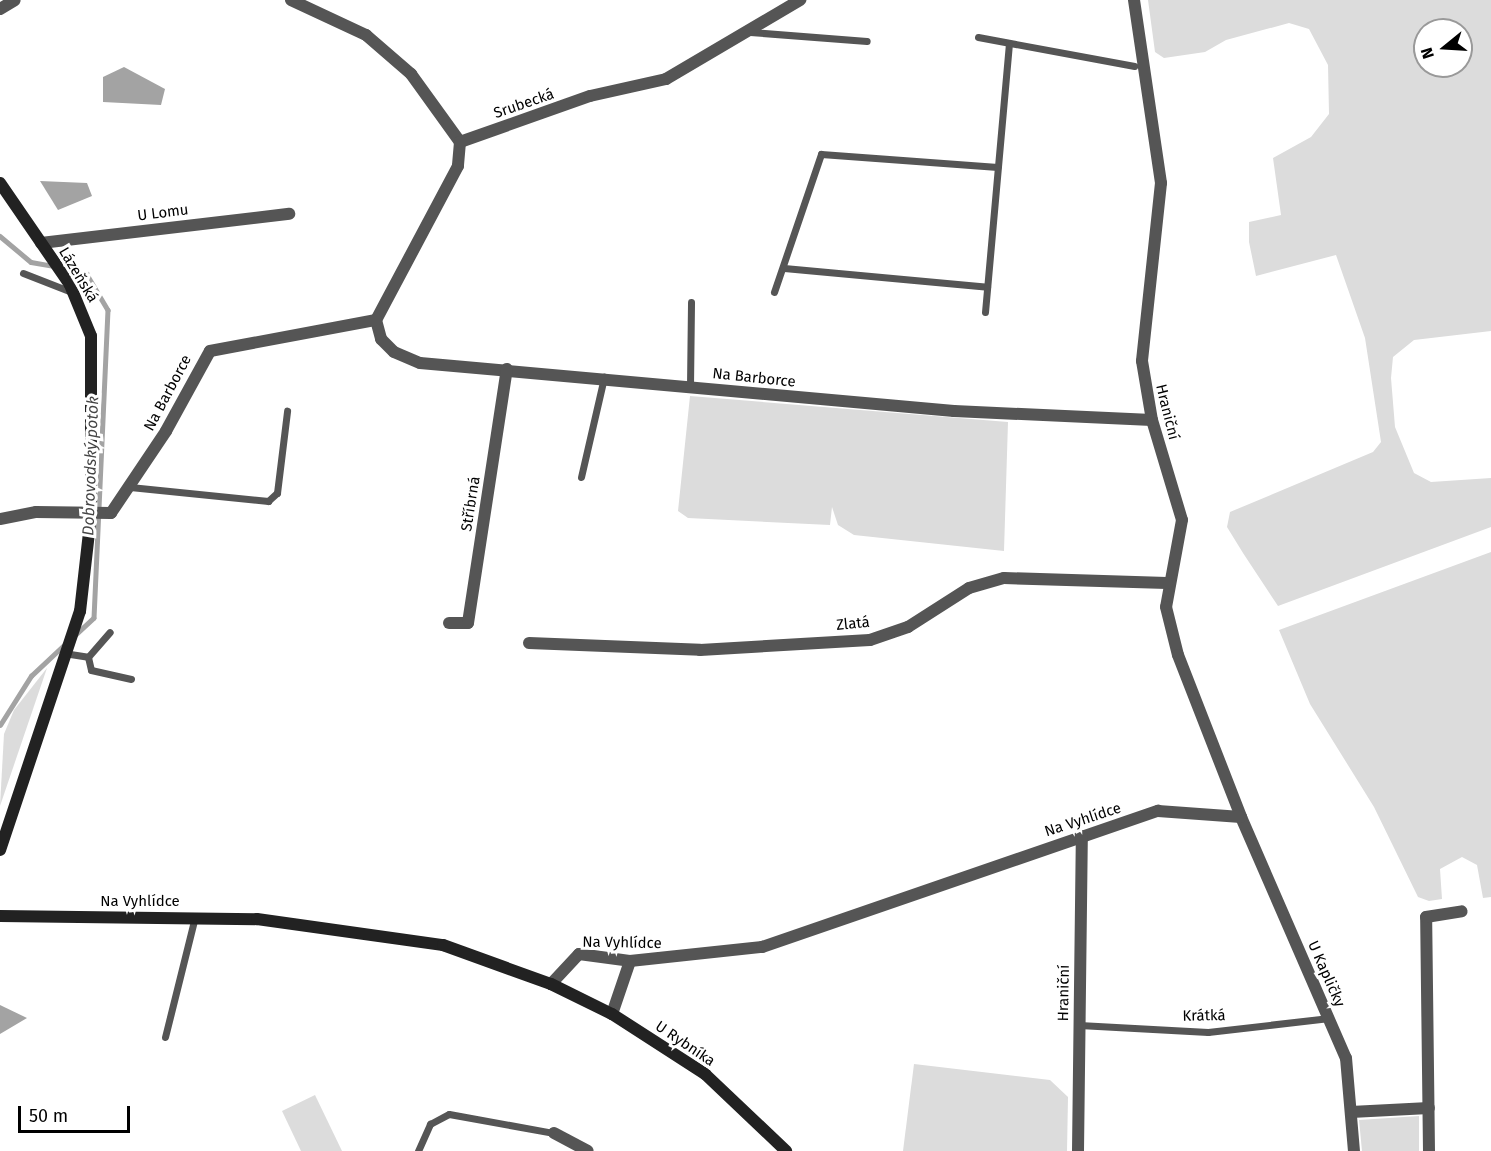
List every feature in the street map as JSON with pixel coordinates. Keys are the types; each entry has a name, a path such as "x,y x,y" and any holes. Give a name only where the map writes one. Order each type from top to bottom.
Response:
{"street":[{"path":"0,9 15,0"},
{"path":"291,0 366,35 411,74 460,142 458,166 376,320"},
{"name":"Srubecká","path":"460,142 590,96 666,79 750,32 800,0"},
{"name":"Hraniční","path":"1134,0 1161,183 1143,337 1152,420 1182,520 1167,583 1166,607 1178,655 1241,817"},
{"name":"Lázeňská","path":"0,183 72,289 91,336 93,514 80,611 70,654"},
{"name":"U Lomu","path":"41,243 289,214"},
{"name":"Na Barborce","path":"0,519 36,512 111,513 166,431 204,356 221,347 376,320 381,339 394,352 420,363 604,377 954,411 1152,420"},
{"name":"Stříbrná","path":"449,623 468,623 507,369"},
{"name":"Zlatá","path":"529,643 700,650 870,640 908,627 969,588 1004,578 1167,583"},
{"path":"0,850 70,654"},
{"name":"Na Vyhlídce","path":"0,916 195,917 402,935 551,984 579,954 630,961 762,947 1158,811 1241,817"},
{"name":"U Kapličky","path":"1241,817 1346,1058 1354,1151"},
{"name":"Hraniční","path":"1078,1151 1082,836"},
{"path":"1429,1151 1426,917 1462,911"},
{"path":"612,1014 630,961"},
{"name":"U Rybníka","path":"551,984 612,1014 705,1074 786,1151"},
{"path":"1351,1112 1429,1108"},
{"path":"554,1133 588,1151"}],"lane":[{"path":"750,32 867,41"},
{"path":"978,37 1134,66"},
{"path":"985,312 1009,44"},
{"path":"774,292 821,154 998,167"},
{"path":"784,268 987,287"},
{"path":"23,273 72,289"},
{"path":"690,386 691,302"},
{"path":"581,477 604,377"},
{"path":"130,487 268,501 277,493 287,411"},
{"path":"88,657 110,632"},
{"path":"70,654 88,657"},
{"path":"88,657 91,670 131,679"},
{"path":"165,1037 195,917"},
{"name":"Krátká","path":"1079,1025 1208,1032 1329,1018"},
{"path":"418,1151 430,1124 448,1114 554,1133"}],"shaded area":[{"path":"1148,0 1491,0 1491,331 1414,340 1393,357 1391,378 1395,427 1414,473 1431,482 1491,478 1491,527 1278,606 1227,527 1230,512 1373,452 1381,442 1365,338 1336,255 1256,276 1249,242 1249,222 1281,215 1273,158 1311,137 1329,114 1328,65 1309,29 1289,23 1226,40 1205,52 1164,58 1155,52"},
{"path":"124,67 165,89 161,105 103,102 103,77"},
{"path":"40,181 87,183 92,196 58,210"},
{"path":"690,396 1008,422 1004,551 854,535 838,525 832,507 830,525 688,518 678,511"},
{"path":"1491,552 1491,897 1483,898 1477,865 1462,857 1440,869 1442,899 1429,901 1418,897 1374,807 1310,704 1279,630"},
{"path":"47,668 0,806 4,734 14,710"},
{"path":"0,1005 27,1018 0,1034"},
{"path":"914,1064 1050,1080 1068,1097 1067,1151 903,1151"},
{"path":"315,1095 342,1151 301,1151 282,1111"},
{"path":"1419,1116 1419,1151 1362,1151 1359,1120"}],"waterway":[{"name":"Dobrovodský potok","path":"0,236 31,262 53,266"},
{"name":"Dobrovodský potok","path":"62,268 86,273 108,310 94,618 75,636"},
{"name":"Dobrovodský potok","path":"0,725 31,676 64,645"}]}
